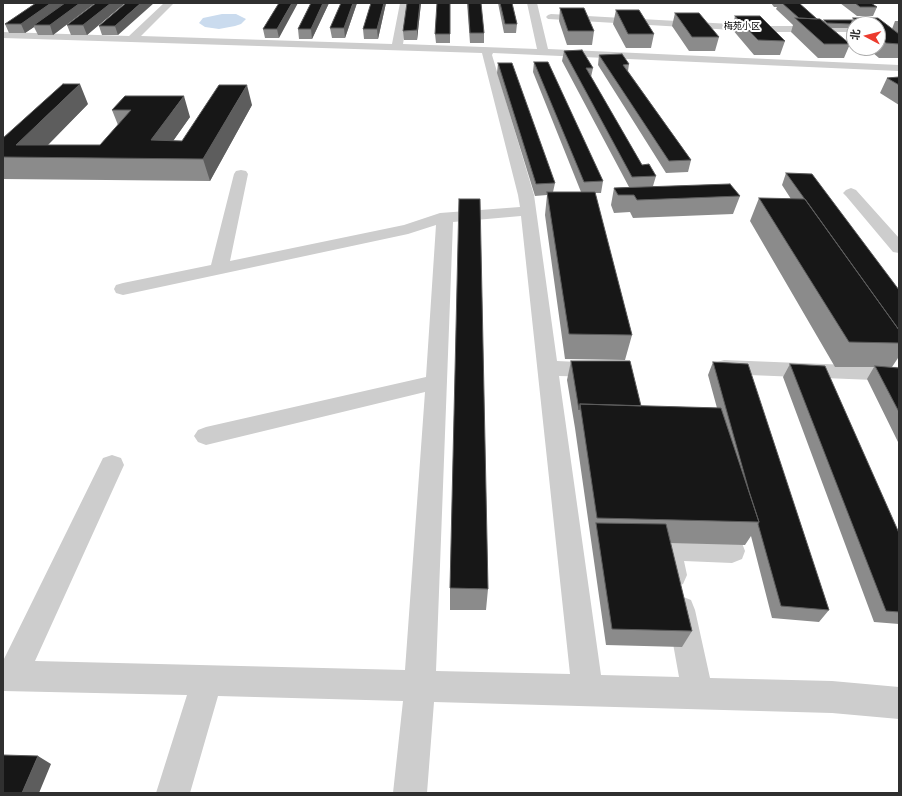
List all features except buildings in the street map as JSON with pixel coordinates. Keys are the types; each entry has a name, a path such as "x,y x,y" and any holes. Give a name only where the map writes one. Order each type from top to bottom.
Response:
{"street":[{"path":"132,40 169,3"},
{"path":"397,48 405,3"},
{"path":"532,3 543,53"},
{"path":"552,17 767,29 846,29"},
{"path":"3,36 489,50 899,68"},
{"path":"489,50 486,55 526,195 587,690"},
{"path":"219,269 242,174"},
{"path":"851,193 899,248"},
{"path":"123,289 408,229 445,218 528,211"},
{"path":"410,793 420,686 445,218"},
{"path":"724,367 899,374"},
{"path":"547,368 616,370"},
{"path":"206,436 436,382"},
{"path":"112,465 8,676 698,693 832,697 899,702"},
{"path":"698,693 668,549 732,551"},
{"path":"173,793 207,680"}],"water":[{"path":"222,14 236,14 246,19 241,24 219,29 205,27 199,23 203,18"}],"district":[{"name":"梅苑小区","path":"742,26"}]}
